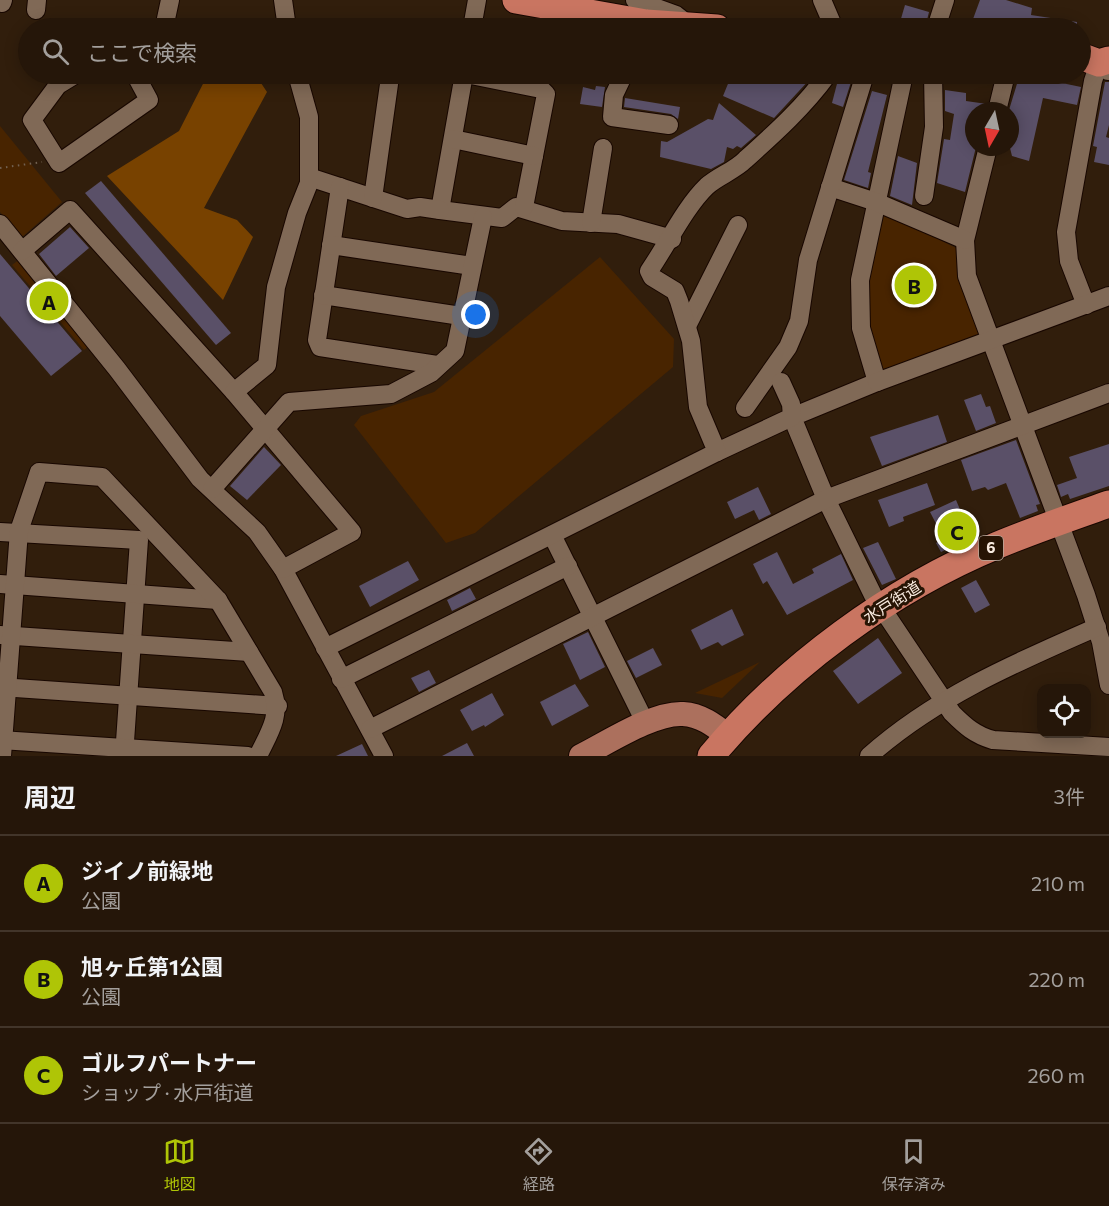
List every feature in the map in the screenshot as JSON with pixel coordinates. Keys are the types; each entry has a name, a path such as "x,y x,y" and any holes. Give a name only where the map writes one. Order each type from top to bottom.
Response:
{"highway":[{"path":"516,0 642,17"},
{"name":"水戸街道","path":"720,746 800,667 881,608 964,561 1058,522 1109,504"}],"main road":[{"path":"581,756 662,717 683,714 708,721 720,746"}],"street":[{"path":"166,18 170,0"},
{"path":"283,0 286,18"},
{"path":"474,18 477,0"},
{"path":"822,0 830,18"},
{"path":"939,18 945,0"},
{"path":"1086,304 1069,261 1066,232 1093,81 1099,63"},
{"path":"60,84 32,120 59,163 148,100 140,84"},
{"path":"234,392 267,365 276,287 309,177 309,117 300,84"},
{"path":"373,198 389,84"},
{"path":"440,210 463,84"},
{"path":"516,84 541,89 546,93 524,207"},
{"path":"619,84 614,95 612,117 669,125"},
{"path":"717,452 698,407 691,341 675,291 652,277 649,271 672,239 695,199 708,185 744,162 766,139 791,119 820,84"},
{"path":"745,408 788,347 799,321 808,260 862,84"},
{"path":"877,382 861,328 858,303 860,280 902,84"},
{"path":"924,196 934,127 933,84"},
{"path":"999,102 1004,84"},
{"path":"453,139 534,156"},
{"path":"591,223 603,147"},
{"path":"986,156 965,240 967,276 1097,627 1109,685"},
{"path":"309,177 407,209 420,207 502,218 516,207 524,207 562,221 618,224 672,239"},
{"path":"340,187 317,340 320,347 437,365"},
{"path":"830,187 876,202 965,240"},
{"path":"22,251 70,210 234,392 352,532 283,569"},
{"path":"212,489 289,402 391,394 414,385 431,374 437,365 455,351 483,217"},
{"path":"0,224 117,369 200,479 257,532 283,569 384,756"},
{"path":"687,326 738,225"},
{"path":"331,245 472,266"},
{"path":"324,295 461,316"},
{"path":"325,648 717,452 792,417 877,382 1109,296"},
{"path":"781,382 791,404 792,417 826,499 881,608 944,701 964,726 984,737 1048,745 1109,747"},
{"path":"370,729 826,499 1109,393"},
{"path":"248,756 1,745 7,584 19,531 39,472 102,477 143,532 218,600 273,692 278,706 274,722 258,756"},
{"path":"0,532 143,532"},
{"path":"124,752 134,593 143,532"},
{"path":"552,535 646,724"},
{"path":"342,679 568,566"},
{"path":"7,584 218,600"},
{"path":"869,756 890,737 944,701 1016,663 1097,627"},
{"path":"5,636 249,652"},
{"path":"3,687 278,706"}],"path":[{"path":"0,168 32,165 56,158"}],"shaded area":[{"path":"203,84 262,84 267,92 204,208 237,220 253,237 223,300 107,176 179,131"},
{"path":"0,126 62,202 22,237 0,212"},
{"path":"882,211 958,249 983,333 879,371 863,297"},
{"path":"600,257 674,339 673,367 475,533 446,543 354,425 361,416 434,392"},
{"path":"20,259 91,344 84,350 12,265"},
{"path":"760,662 722,698 695,693"}],"building":[{"path":"980,0 1006,0 1032,8 1031,15 1051,18 973,18"},
{"path":"905,5 929,12 928,18 901,18"},
{"path":"1105,82 1109,82 1109,125 1106,137 1109,138 1109,165 1094,162 1097,147 1093,146"},
{"path":"728,84 805,84 774,118 723,96"},
{"path":"837,84 850,84 843,107 832,103"},
{"path":"1017,84 1067,84 1081,87 1077,105 1043,98 1029,161 1012,156 1019,156 1019,102 1011,102"},
{"path":"596,86 605,87 602,107 580,104 583,87 595,90"},
{"path":"945,90 966,93 966,101 973,102 965,102 965,156 974,156 965,192 937,183 944,139 950,140 954,114 945,111"},
{"path":"872,91 887,95 868,172 871,173 868,188 844,180"},
{"path":"625,98 680,107 678,119 671,114 624,107"},
{"path":"719,103 756,135 741,148 727,147 724,162 711,169 660,157 661,141 667,142 708,119 713,120"},
{"path":"898,156 917,163 912,205 890,196"},
{"path":"101,181 231,333 216,345 85,193"},
{"path":"70,227 89,248 56,276 39,254"},
{"path":"0,254 82,351 51,376 0,316"},
{"path":"981,394 986,407 990,406 996,423 976,431 964,400"},
{"path":"938,415 947,442 882,466 870,437"},
{"path":"1016,440 1040,504 1036,505 1038,511 1020,518 1006,483 988,490 985,487 972,491 961,460"},
{"path":"1109,444 1109,486 1070,499 1068,494 1061,497 1057,485 1077,478 1069,457"},
{"path":"264,447 281,465 247,500 230,486"},
{"path":"927,483 935,505 903,517 904,521 889,527 878,500"},
{"path":"758,487 771,514 759,520 754,510 735,519 727,502"},
{"path":"956,500 972,538 941,552 936,543 944,539 930,512"},
{"path":"878,542 896,579 882,585 863,548"},
{"path":"777,552 793,584 814,573 812,569 841,554 853,580 787,615 767,581 763,584 753,564"},
{"path":"408,561 419,580 370,607 359,586"},
{"path":"976,580 990,605 975,613 961,588"},
{"path":"470,588 476,599 452,611 447,600"},
{"path":"732,609 744,635 722,646 718,642 701,650 691,630"},
{"path":"588,632 605,667 580,680 563,644"},
{"path":"878,638 902,673 858,704 833,671"},
{"path":"653,648 662,665 636,678 627,661"},
{"path":"429,670 436,683 419,692 411,678"},
{"path":"575,684 589,706 552,726 540,702"},
{"path":"492,693 504,715 485,727 484,725 472,731 460,710"},
{"path":"467,743 474,756 442,756"},
{"path":"362,744 368,756 336,756"}],"place":[{"name":"旭ヶ丘第1公園","path":"914,285"},
{"name":"ジイノ前緑地","path":"49,301"},
{"name":"ゴルフパートナー","path":"957,531"}]}
